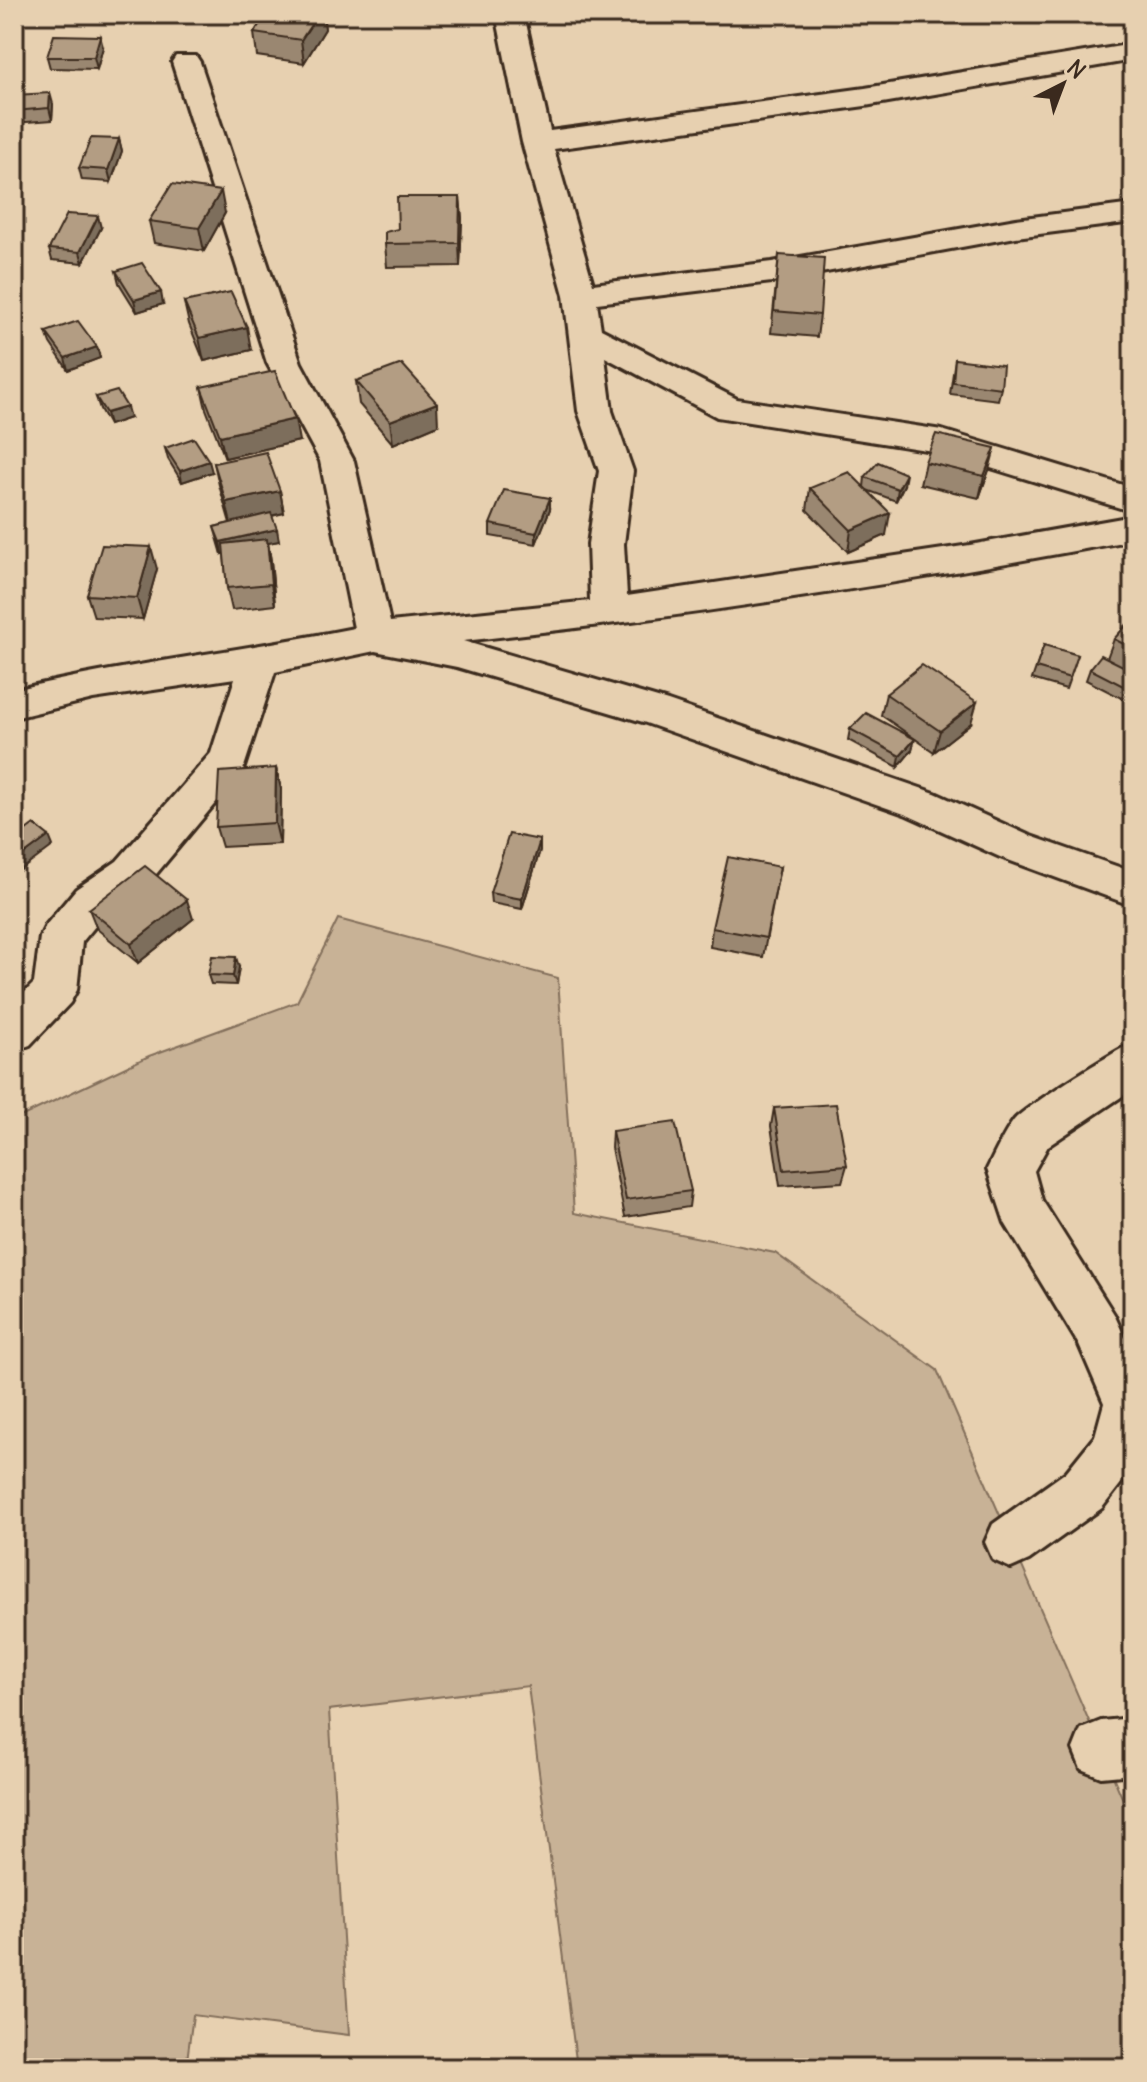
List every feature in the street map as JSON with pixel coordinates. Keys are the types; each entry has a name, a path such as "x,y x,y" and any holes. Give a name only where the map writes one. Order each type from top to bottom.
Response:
{"street":[{"path":"510,14 537,142 580,295 595,411 616,471 606,544 609,612"},
{"path":"537,142 865,97 1104,54 1133,52"},
{"path":"186,62 284,363 337,461 375,637"},
{"path":"580,295 772,272 1016,228 1133,213"},
{"path":"586,335 729,409 942,441 1133,500"},
{"path":"14,704 93,685 259,661 375,637 609,612 970,558 1133,528"},
{"path":"375,637 457,653 654,711 921,804 1014,846 1133,889"},
{"path":"14,1032 55,990 61,937 91,901 132,873 229,759 259,661"},
{"path":"1011,1542 1084,1490 1117,1448 1129,1403 1097,1330 1021,1208 1010,1169 1032,1132 1112,1080 1133,1062"}],"shaded area":[{"path":"338,919 558,978 574,1213 775,1253 937,1370 1131,1818 1133,2068 577,2068 528,1686 329,1710 349,2035 193,2015 186,2068 14,2068 14,1120 149,1056 297,1002"}],"building":[{"path":"266,14 318,14 301,40 254,33"},
{"path":"54,35 100,36 94,57 47,57"},
{"path":"50,93 49,108 14,111 14,95"},
{"path":"91,138 119,139 108,170 79,168"},
{"path":"172,184 221,191 199,228 149,221"},
{"path":"397,197 460,197 459,243 385,244 385,232 398,229"},
{"path":"67,214 98,216 80,252 49,249"},
{"path":"779,255 824,258 820,315 774,311"},
{"path":"142,263 161,292 134,300 116,271"},
{"path":"231,292 247,327 199,338 184,302"},
{"path":"78,321 97,347 65,358 46,332"},
{"path":"955,359 1003,365 1001,388 953,382"},
{"path":"402,364 437,403 390,421 356,381"},
{"path":"275,371 295,419 220,436 201,387"},
{"path":"117,391 127,407 106,413 96,397"},
{"path":"936,434 995,448 984,476 925,462"},
{"path":"194,438 209,461 180,471 165,448"},
{"path":"266,452 280,491 226,502 214,463"},
{"path":"878,462 906,474 898,489 865,477"},
{"path":"849,472 890,513 851,530 810,488"},
{"path":"504,490 550,498 536,533 490,524"},
{"path":"271,513 277,529 220,542 214,527"},
{"path":"267,539 271,584 227,588 223,544"},
{"path":"102,545 151,547 137,598 87,595"},
{"path":"1133,618 1133,649 1114,639"},
{"path":"1044,645 1078,655 1070,678 1036,668"},
{"path":"1101,655 1133,671 1133,691 1090,669"},
{"path":"922,665 977,702 940,731 886,694"},
{"path":"866,713 915,739 900,756 850,729"},
{"path":"276,768 275,823 216,827 219,772"},
{"path":"34,824 49,836 14,862 14,839"},
{"path":"509,834 540,840 522,899 490,893"},
{"path":"728,857 780,867 766,938 712,928"},
{"path":"145,866 187,900 131,944 89,909"},
{"path":"212,956 236,957 233,976 208,975"},
{"path":"836,1104 847,1165 784,1170 774,1108"},
{"path":"675,1122 691,1191 626,1200 612,1131"}]}
